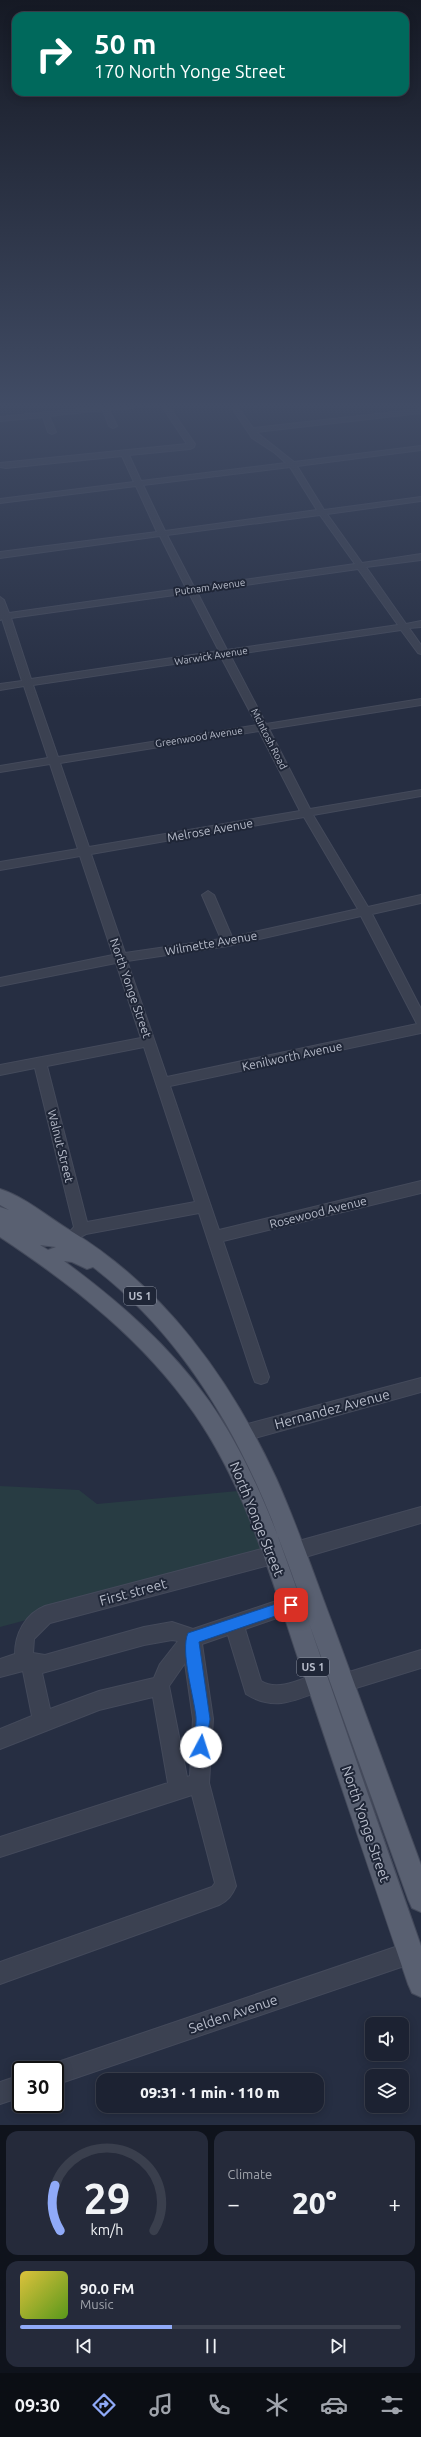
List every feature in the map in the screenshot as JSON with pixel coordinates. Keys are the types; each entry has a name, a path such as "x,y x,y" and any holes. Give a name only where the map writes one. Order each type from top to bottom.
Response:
{"main road":[{"name":"North Yonge Street","path":"0,1196 75,1234 119,1276 173,1330 195,1357 244,1433 264,1472 295,1551 421,1899"},
{"path":"0,1214 46,1240 57,1242 75,1234"},
{"name":"North Yonge Street","path":"0,1228 93,1292 140,1334 201,1407 225,1445 249,1495 273,1555 417,1968"},
{"path":"47,1259 60,1253 76,1254 101,1271 119,1276"},
{"path":"201,1407 233,1430 244,1433"},
{"path":"225,1445 234,1446 243,1452 264,1472"}],"street":[{"name":"McIntosh Road","path":"146,501 226,653 307,813 364,910 421,1021"},
{"path":"314,501 421,651"},
{"path":"0,555 404,501"},
{"name":"Putnam Avenue","path":"3,616 421,557"},
{"name":"North Yonge Street","path":"0,600 3,616 28,683 261,1377"},
{"name":"Warwick Avenue","path":"0,687 421,624"},
{"name":"Greenwood Avenue","path":"0,769 421,702"},
{"name":"Melrose Avenue","path":"0,866 421,793"},
{"path":"208,894 228,942"},
{"name":"Wilmette Avenue","path":"0,982 121,958 228,942 364,910 421,899"},
{"name":"Kenilworth Avenue","path":"163,1083 421,1028"},
{"path":"0,1070 148,1041"},
{"name":"Walnut Street","path":"40,1062 75,1234"},
{"name":"Rosewood Avenue","path":"215,1237 421,1187"},
{"path":"75,1234 204,1206"},
{"name":"Hernandez Avenue","path":"244,1433 421,1385"},
{"path":"295,1551 421,1515"},
{"name":"First street","path":"43,1722 23,1641 29,1629 45,1615 273,1555"},
{"path":"179,1789 160,1686 167,1671 192,1638 291,1605"},
{"path":"234,1623 253,1687 260,1693 270,1695 284,1694 318,1682"},
{"path":"0,1668 27,1661 45,1664 144,1636 172,1631 183,1633 192,1638"},
{"path":"0,1973 219,1895 226,1886 209,1812 199,1783 203,1719 194,1663 192,1638"},
{"path":"343,1684 421,1659"},
{"path":"0,1739 43,1722 136,1690 160,1686"},
{"path":"0,1847 199,1783"},
{"name":"Selden Avenue","path":"64,2071 417,1968"},
{"path":"0,2093 12,2089"}],"shaded area":[{"path":"0,1486 79,1490 97,1504 238,1491 250,1511 267,1556 0,1627"}],"route":[{"path":"201,1747 203,1719 194,1663 192,1638 291,1605"}]}
